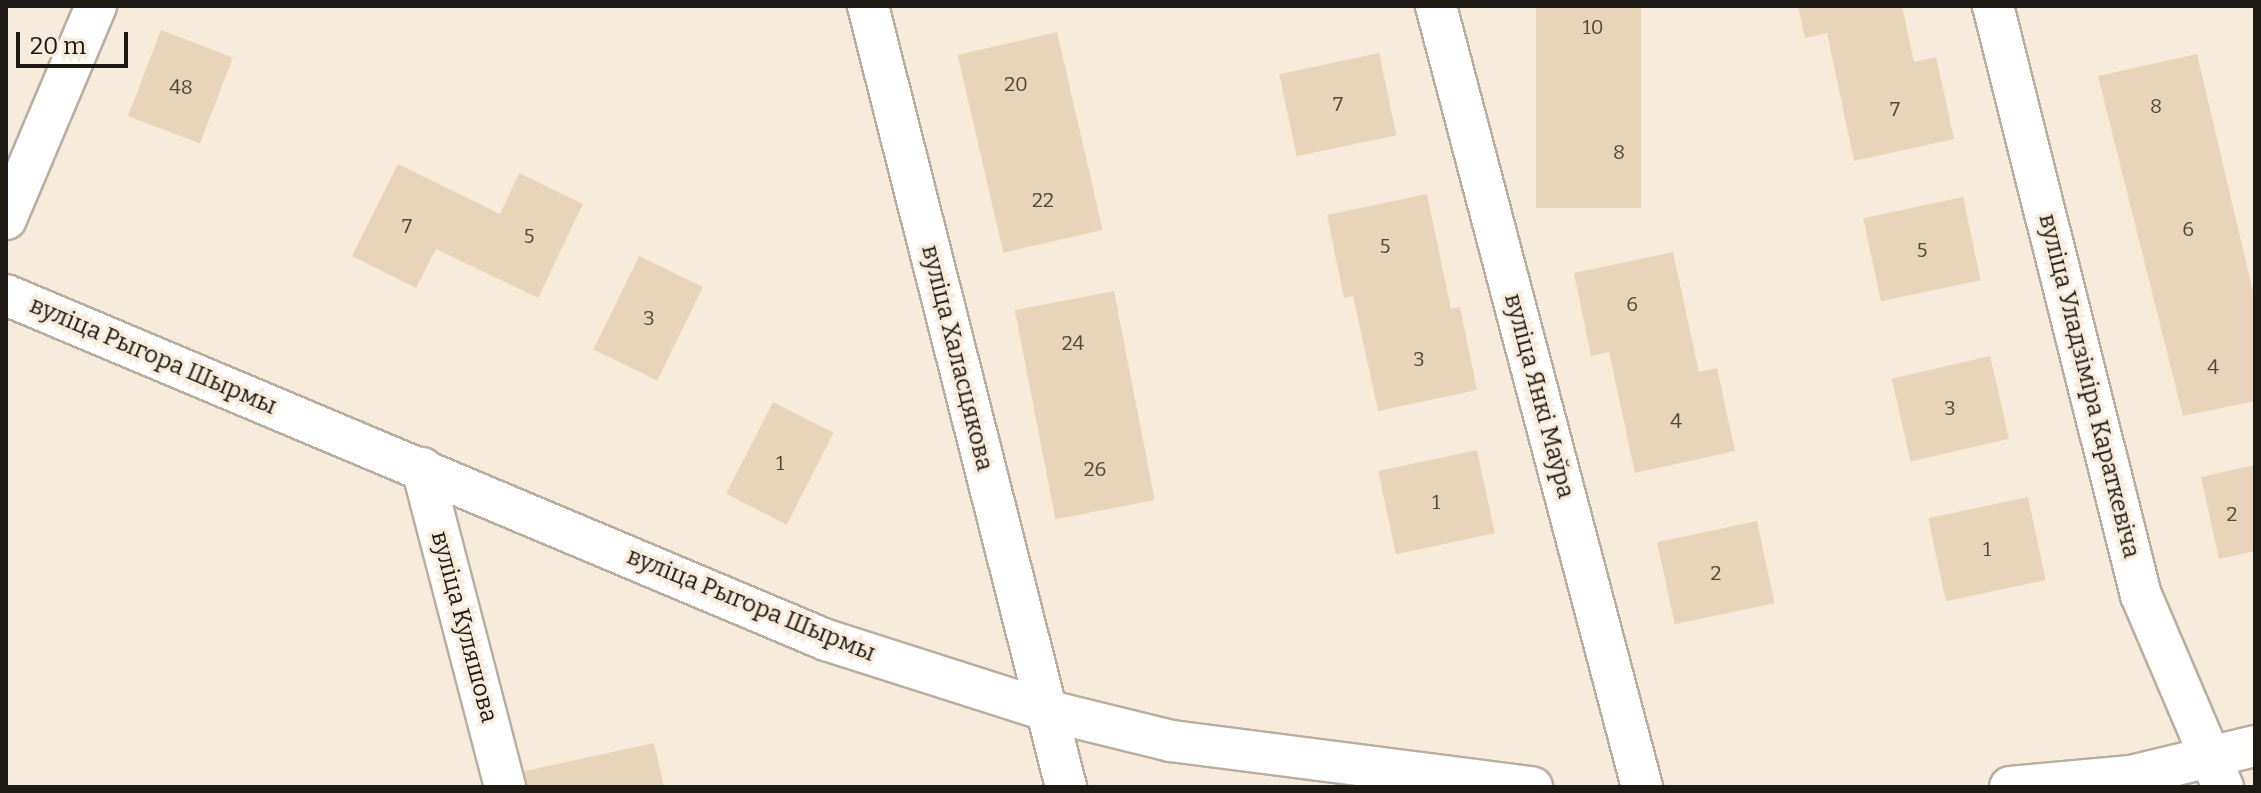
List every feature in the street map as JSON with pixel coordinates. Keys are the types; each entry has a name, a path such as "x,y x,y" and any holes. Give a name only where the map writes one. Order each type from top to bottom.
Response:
{"street":[{"path":"6,219 96,6"},
{"name":"вуліца Халасцякова","path":"868,6 1066,787"},
{"name":"вуліца Янкі Маўра","path":"1436,6 1642,787"},
{"name":"вуліца Уладзіміра Караткевіча","path":"1993,6 2141,595 2216,772"},
{"name":"вуліца Рыгора Шырмы","path":"6,295 826,640 1045,710 1171,741 1532,787"},
{"name":"вуліца Куляшова","path":"422,468 499,785"},
{"path":"2010,787 2216,772 2255,746"}],"building":[{"path":"1536,6 1641,6 1641,208 1536,208"},
{"path":"1798,6 1902,6 1914,62 1936,57 1954,139 1854,161 1827,33 1805,38"},
{"path":"161,30 233,58 200,143 128,116"},
{"path":"1057,32 1103,230 1003,253 958,55"},
{"path":"1379,53 1396,135 1297,156 1279,74"},
{"path":"2197,54 2255,300 2255,401 2183,416 2098,76"},
{"path":"398,164 500,214 519,173 583,204 538,298 436,249 416,288 352,256"},
{"path":"1427,194 1451,309 1460,307 1477,390 1378,411 1353,296 1344,298 1327,215"},
{"path":"1963,197 1981,280 1881,301 1863,218"},
{"path":"1673,252 1699,372 1717,368 1735,451 1635,473 1609,352 1591,356 1574,273"},
{"path":"639,256 703,287 657,381 593,349"},
{"path":"1114,291 1155,500 1055,519 1015,310"},
{"path":"1990,356 2009,439 1911,462 1892,379"},
{"path":"773,402 834,433 787,525 726,494"},
{"path":"1477,450 1495,533 1396,554 1378,471"},
{"path":"2255,465 2255,551 2219,559 2201,477"},
{"path":"2028,497 2046,580 1946,601 1928,518"},
{"path":"1757,521 1774,603 1675,624 1657,542"},
{"path":"654,743 664,787 527,787 525,771"}]}
